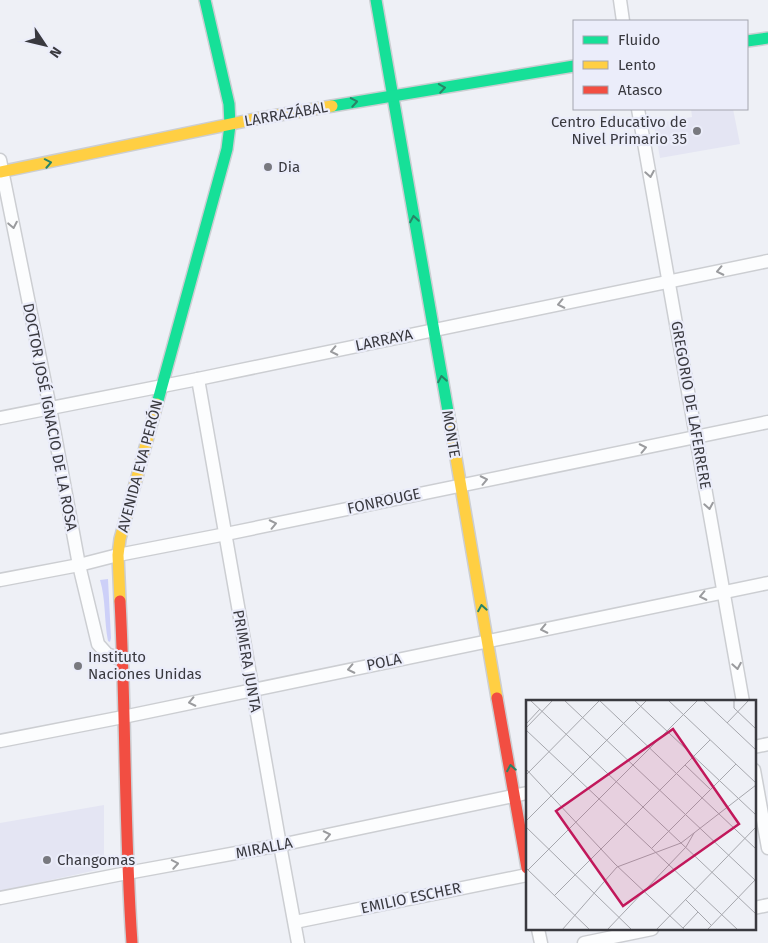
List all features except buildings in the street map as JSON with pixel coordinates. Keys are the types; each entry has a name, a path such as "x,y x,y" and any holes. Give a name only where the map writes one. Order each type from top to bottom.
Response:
{"street":[{"name":"AVENIDA EVA PERÓN","path":"132,943 127,873 118,555 120,539 227,149 230,125 229,104 205,0"},
{"name":"MONTE","path":"376,0 488,640 521,795 526,856"},
{"path":"620,0 623,20"},
{"path":"748,41 768,38"},
{"name":"LARRAZÁBAL","path":"1,168 255,119 573,66"},
{"name":"GREGORIO DE LAFERRERE","path":"638,110 743,700"},
{"name":"DOCTOR JOSÉ IGNACIO DE LA ROSA","path":"1,168 50,408 79,565 98,644 107,654 122,660"},
{"name":"LARRAYA","path":"0,418 198,380 768,261"},
{"name":"PRIMERA JUNTA","path":"198,380 298,943"},
{"name":"FONROUGE","path":"0,580 768,422"},
{"name":"POLA","path":"0,741 768,583"},
{"path":"756,781 768,848"},
{"name":"MIRALLA","path":"0,898 280,846 521,795"},
{"name":"EMILIO ESCHER","path":"295,922 526,875"},
{"path":"538,930 541,943"},
{"path":"584,943 647,930"}],"shaded area":[{"name":"Centro Educativo de Nivel Primario 35","path":"691,110 733,110 740,144 660,158 654,124 692,117"},
{"path":"108,579 110,642 108,641 100,580"},
{"path":"104,805 104,861 97,870 0,891 0,823"}],"traffic: fast":[{"path":"157,404 227,149 230,125 229,104 205,0"},
{"path":"376,0 449,417"},
{"path":"748,41 768,38"},
{"path":"332,106 573,66"}],"traffic: slow":[{"path":"0,172 255,119 332,106"},
{"path":"120,601 118,555 120,539 157,404"},
{"path":"449,417 497,698"}],"traffic: jam":[{"path":"120,601 132,943"},
{"path":"497,698 526,862"}],"place":[{"name":"Centro Educativo de Nivel Primario 35","path":"697,131"},
{"name":"Dia","path":"268,167"},
{"name":"Instituto Naciones Unidas","path":"78,666"},
{"name":"Changomas","path":"47,860"}]}
